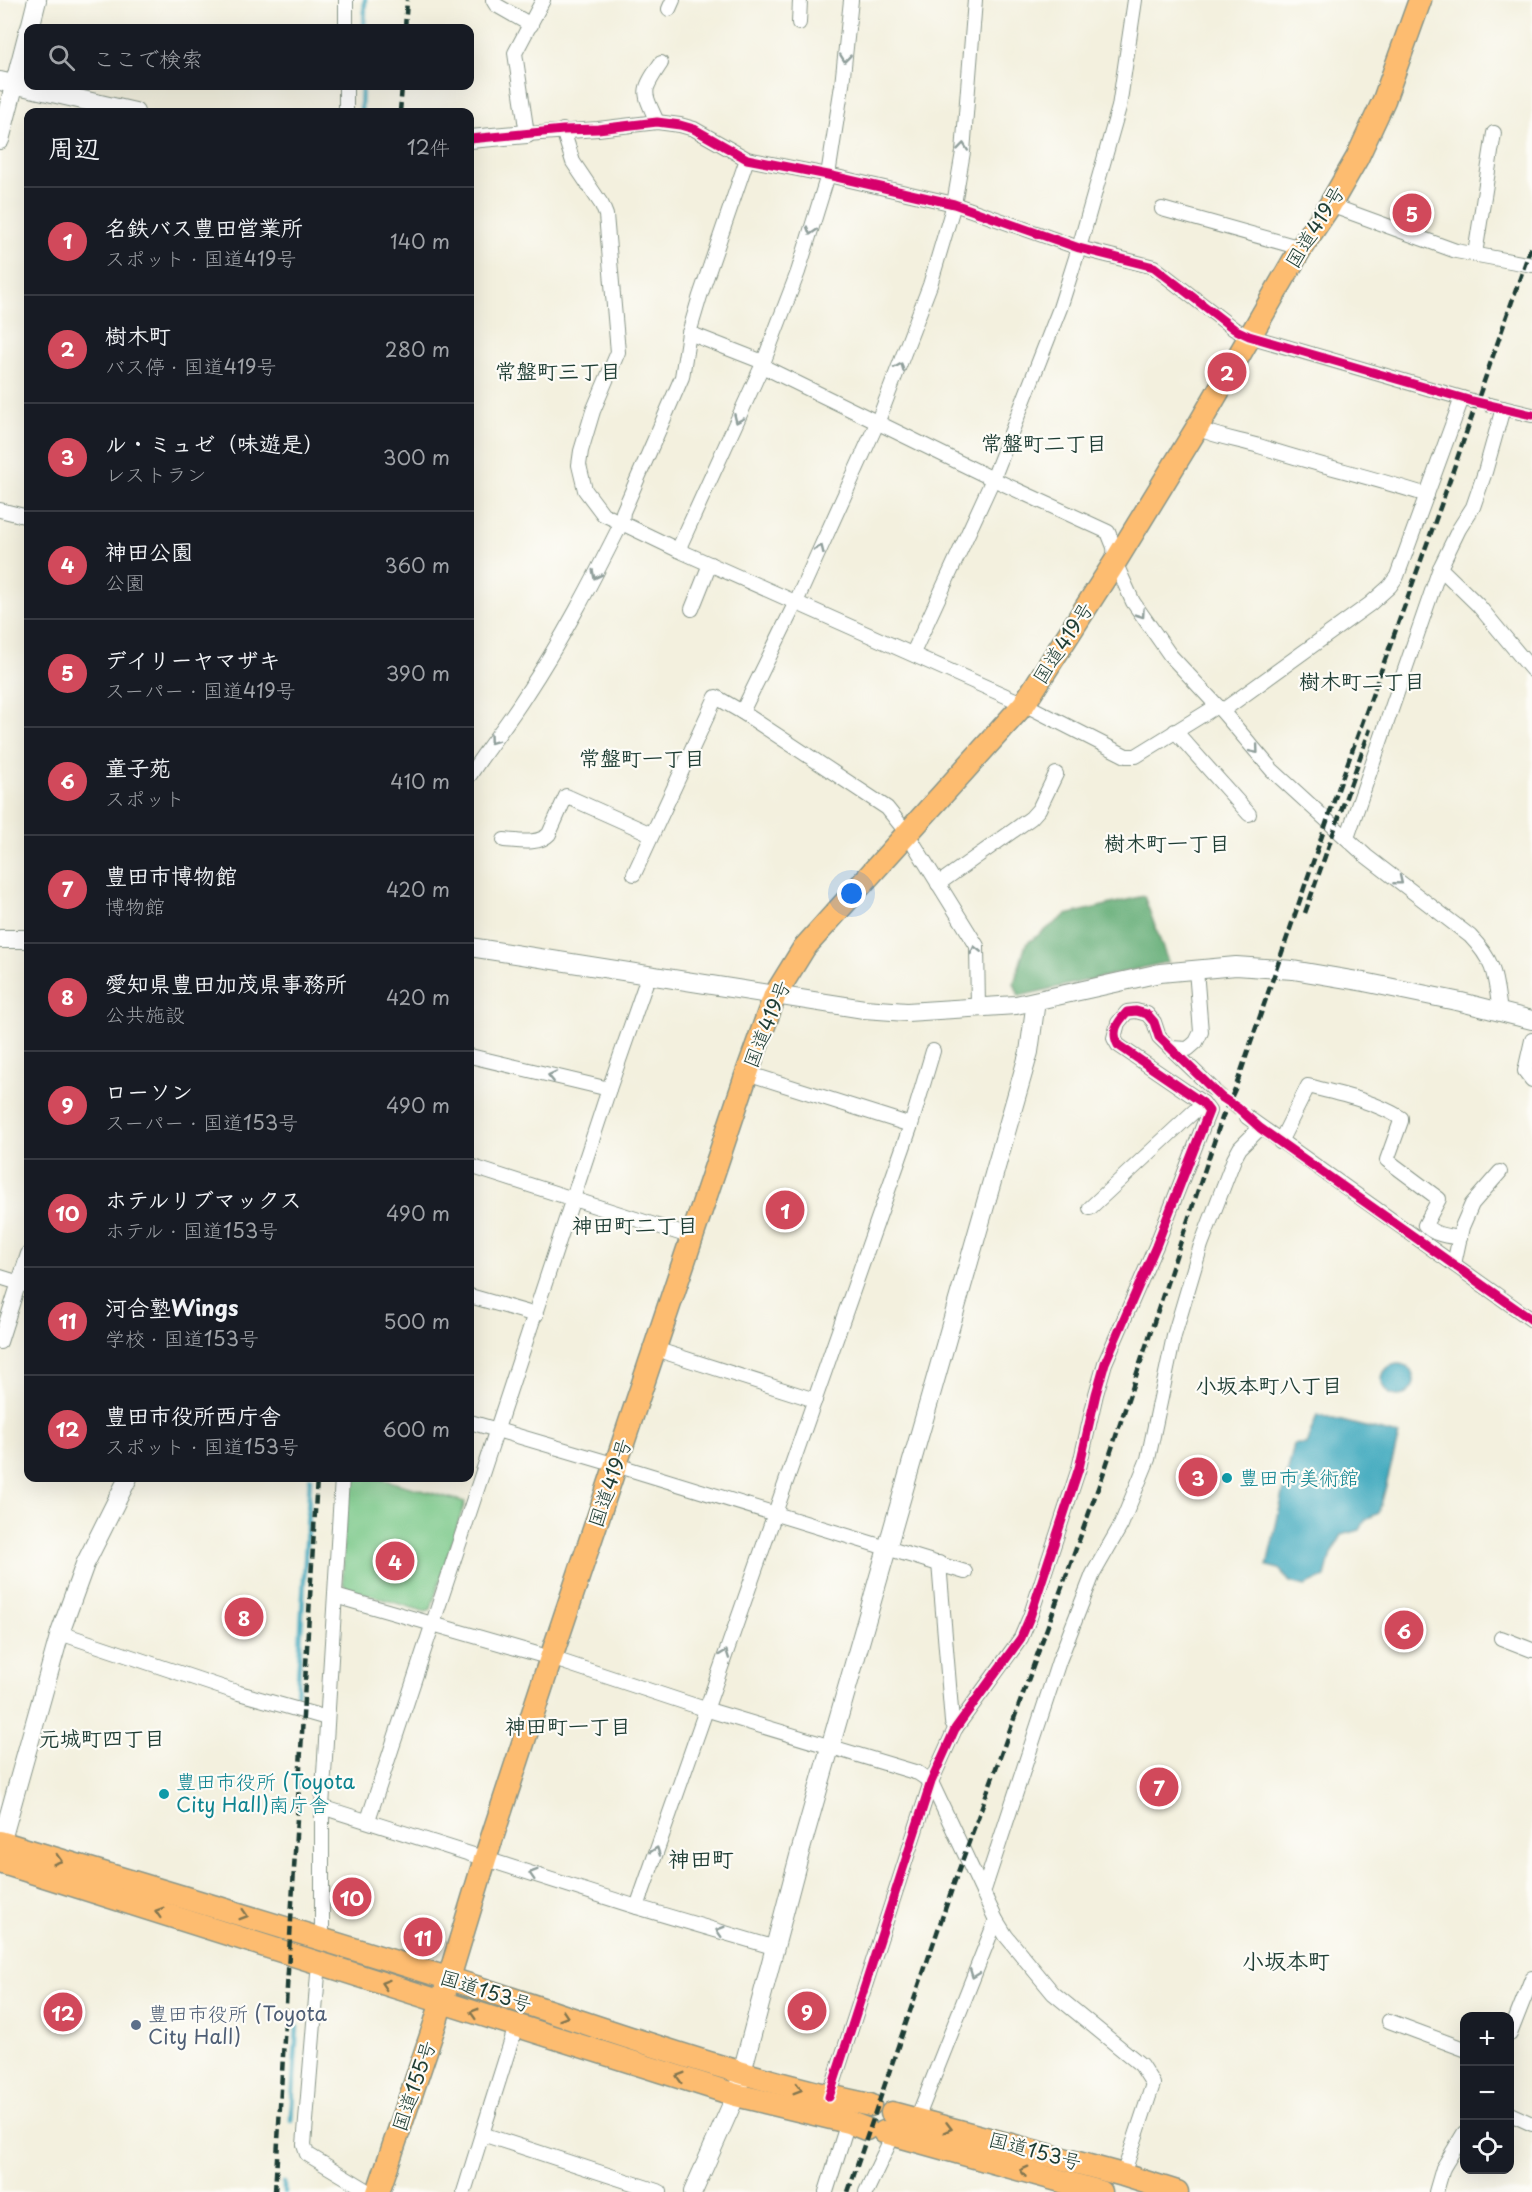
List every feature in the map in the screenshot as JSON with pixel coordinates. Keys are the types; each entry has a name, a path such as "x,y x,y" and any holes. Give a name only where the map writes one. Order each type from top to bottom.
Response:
{"highway":[{"name":"国道419号","path":"448,1979 551,1658 775,995 804,948 1024,704 1197,428 1300,248 1330,205 1357,158 1384,100 1420,0"},
{"name":"国道153号","path":"0,1849 322,1938 742,2073 829,2097 870,2105"},
{"name":"国道153号","path":"0,1849 441,2003 736,2095 877,2126 1101,2192"},
{"name":"国道155号","path":"378,2192 448,1979"},
{"name":"国道153号","path":"877,2126 917,2119 1177,2192"}],"street":[{"path":"31,24 37,0"},
{"path":"346,0 346,24"},
{"path":"493,0 496,5 531,25"},
{"path":"527,134 515,53 543,0"},
{"path":"799,23 800,0"},
{"path":"678,550 763,364 798,272 828,175 842,86 851,0"},
{"path":"742,712 796,602 878,421 930,285 954,204 963,152 975,0"},
{"path":"913,653 993,479 1060,308 1119,107 1135,0"},
{"path":"0,140 7,83 24,42"},
{"path":"657,122 645,93 646,85 661,63"},
{"path":"7,83 24,87"},
{"path":"38,90 117,108"},
{"path":"346,90 346,108"},
{"path":"474,139 563,130 598,129 657,122 694,129 747,159 954,204 1079,248 1154,267 1234,329 1249,336 1467,399 1427,495 1397,576 1390,586 1370,604 1272,673 1219,708 1175,731 1136,756 1126,756 1024,704 678,550 603,514 592,502 581,481 579,465 593,411 618,352 606,215 602,205 573,162 563,130"},
{"path":"1474,254 1494,133"},
{"path":"474,769 537,677 584,598 622,522 623,512 682,377 689,333 747,159"},
{"path":"1330,205 1456,251 1532,265"},
{"path":"1162,209 1300,248"},
{"path":"689,333 763,364 993,479 1108,532 1114,547 1115,562 1133,602 1170,655 1272,770 1347,838 1470,936 1485,951 1494,968 1500,1012"},
{"path":"1347,838 1440,568 1459,529 1473,507 1485,472 1496,406 1532,415"},
{"path":"1197,428 1209,434 1290,457 1370,476 1427,495"},
{"path":"0,510 24,516"},
{"path":"692,609 710,564"},
{"path":"1440,568 1478,605 1532,670"},
{"path":"634,874 716,697 884,805 907,833 977,946 978,1008"},
{"path":"1175,731 1249,814"},
{"path":"938,884 1032,818 1039,809 1056,774"},
{"path":"504,840 537,841 545,839 567,796 651,834"},
{"path":"0,939 24,939"},
{"path":"474,948 775,995 907,1012 978,1008 1036,1001 1151,975 1236,966 1293,970 1364,982 1532,1020"},
{"path":"1170,1048 1188,1049 1196,1042 1201,1032 1196,970"},
{"path":"368,1820 649,974"},
{"path":"693,2192 736,2095 830,1747 1029,1052 1036,1001"},
{"path":"829,2097 932,1782 956,1728 1021,1638 1030,1617 1079,1468 1105,1363 1156,1246 1209,1111 1203,1103 1118,1045 1114,1038 1118,1023 1127,1012 1136,1011 1147,1014 1154,1022 1159,1037 1212,1088"},
{"path":"1532,1040 1525,1071 1532,1080"},
{"path":"637,1907 911,1125 933,1051"},
{"path":"474,1057 609,1089"},
{"path":"747,1073 911,1125"},
{"path":"1280,1142 1308,1086 1391,1111 1401,1118 1401,1121 1387,1160 1439,1199 1425,1225 1428,1229 1438,1234 1460,1238"},
{"path":"1090,1208 1203,1103"},
{"path":"1247,1117 1532,1320"},
{"path":"983,1893 1059,1661 1093,1574 1121,1525 1148,1459 1174,1336 1201,1245 1239,1148 1260,1128"},
{"path":"474,1167 692,1237"},
{"path":"1455,1264 1462,1227 1472,1204 1500,1172"},
{"path":"0,1277 24,1284 0,1342"},
{"path":"474,1297 536,1315"},
{"path":"655,1349 815,1400"},
{"path":"474,1423 965,1572"},
{"path":"0,1849 60,1633 85,1564 126,1482"},
{"path":"322,1938 322,1807 342,1482"},
{"path":"939,1563 952,1722 956,1728"},
{"path":"335,1596 551,1658 705,1709 918,1773 932,1782 983,1893 1006,1936 1053,1993 1141,2065 1153,2084 1123,2175"},
{"path":"60,1633 239,1693 327,1718"},
{"path":"1502,1638 1532,1650"},
{"path":"322,1807 637,1907 776,1948"},
{"path":"917,2119 996,1920"},
{"path":"319,1962 304,2145 307,2154 370,2192"},
{"path":"1514,2022 1532,1978"},
{"path":"1389,2021 1460,2048"},
{"path":"464,2192 516,2026"},
{"path":"1514,2116 1532,2124"},
{"path":"826,2192 877,2126"},
{"path":"866,2192 877,2126"},
{"path":"482,2134 660,2192"},
{"path":"1436,2192 1443,2168 1460,2140"}],"green space":[{"path":"1144,896 1168,962 1019,996 1014,983 1026,944 1066,915"},
{"path":"349,1482 392,1482 465,1502 431,1609 426,1612 346,1588 343,1583 343,1538"}],"water":[{"path":"1398,1364 1409,1369 1414,1380 1409,1391 1398,1396 1387,1391 1382,1380 1387,1369"},
{"path":"1317,1415 1399,1435 1379,1513 1366,1519 1360,1530 1342,1535 1331,1554 1325,1577 1305,1586 1290,1582 1279,1569 1267,1566 1294,1444 1306,1444"}],"waterway":[{"path":"364,24 365,0"},
{"path":"361,108 362,90"},
{"path":"297,1697 310,1482"},
{"path":"291,2121 297,2026"},
{"path":"284,2183 284,2192"}],"tunnel":[{"path":"1212,1088 1247,1117"}],"railway":[{"path":"405,24 407,0"},
{"path":"400,108 402,90"},
{"path":"848,2192 953,1886 1105,1469 1222,1118 1235,1089 1335,798 1532,244"},
{"path":"1305,913 1370,729"},
{"path":"275,2192 317,1482"}],"cycle path":[{"path":"474,139 657,122 680,125 694,129 747,159 954,204 1079,248 1154,267 1234,329 1249,336 1472,401 1532,415"},
{"path":"829,2097 931,1782 955,1729 1021,1638 1030,1617 1079,1468 1105,1363 1156,1246 1209,1111 1203,1103 1118,1045 1115,1035 1116,1027 1127,1012 1136,1011 1147,1014 1154,1022 1159,1037 1221,1097 1238,1108 1260,1128 1532,1320"}],"place":[{"name":"デイリーヤマザキ","path":"1412,213"},
{"name":"樹木町","path":"1227,372"},
{"name":"名鉄バス豊田営業所","path":"785,1210"},
{"name":"ル・ミュゼ（味遊是）","path":"1198,1477"},
{"name":"豊田市美術館","path":"1227,1478"},
{"name":"神田公園","path":"395,1561"},
{"name":"愛知県豊田加茂県事務所","path":"244,1617"},
{"name":"童子苑","path":"1404,1630"},
{"name":"豊田市博物館","path":"1159,1787"},
{"name":"豊田市役所 (Toyota City Hall)南庁舎","path":"164,1794"},
{"name":"ホテルリブマックス","path":"352,1897"},
{"name":"河合塾Wings","path":"423,1937"},
{"name":"ローソン","path":"807,2011"},
{"name":"豊田市役所西庁舎","path":"63,2012"},
{"name":"豊田市役所 (Toyota City Hall)","path":"136,2025"}],"district":[{"name":"常盤町三丁目","path":"558,372"},
{"name":"常盤町二丁目","path":"1044,444"},
{"name":"樹木町二丁目","path":"1362,682"},
{"name":"常盤町一丁目","path":"642,759"},
{"name":"樹木町一丁目","path":"1167,844"},
{"name":"神田町二丁目","path":"635,1226"},
{"name":"小坂本町八丁目","path":"1269,1386"},
{"name":"神田町一丁目","path":"568,1727"},
{"name":"元城町四丁目","path":"102,1739"},
{"name":"神田町","path":"701,1859"},
{"name":"小坂本町","path":"1286,1961"}]}
